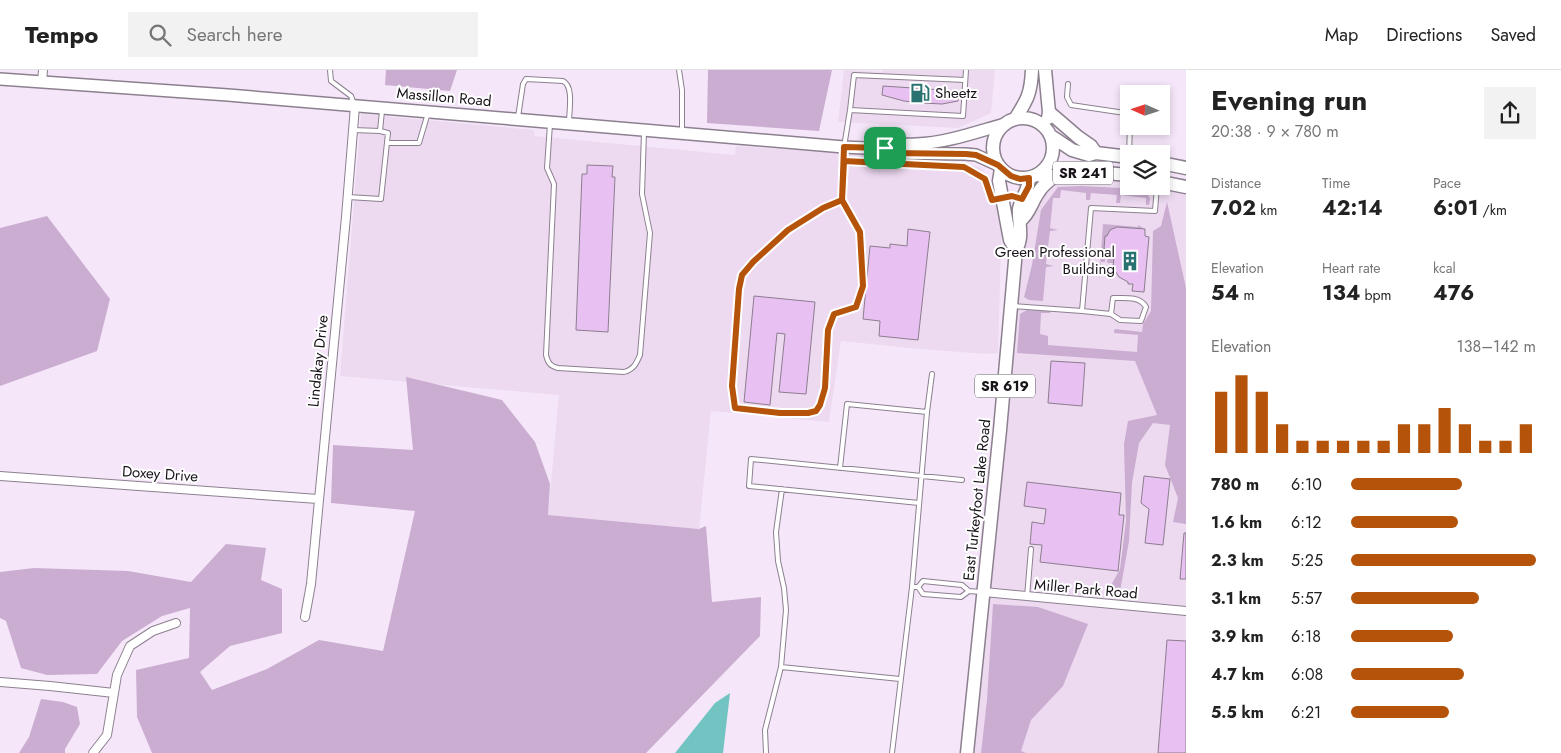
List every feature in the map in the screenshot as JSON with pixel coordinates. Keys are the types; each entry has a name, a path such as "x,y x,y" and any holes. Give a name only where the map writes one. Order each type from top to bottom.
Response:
{"main road":[{"path":"1010,122 1030,119 1038,122 1048,132 1053,144 1053,154 1045,170 1033,177 1020,179 1011,176 1000,167 994,156 993,147 995,138 1028,98 1032,70"},
{"path":"1045,70 1049,112 1048,132"},
{"name":"Massillon Road","path":"0,78 43,76 355,106 844,147 885,148 892,144 924,144 949,140 1010,122"},
{"path":"1049,112 1078,138 1091,146 1096,153"},
{"name":"SR 241","path":"1048,132 1072,150 1088,155 1096,153 1120,156"},
{"name":"Massillon Road","path":"885,148 891,153 976,155 1000,167"},
{"path":"1170,165 1186,168"},
{"name":"East Turkeyfoot Lake Road","path":"1000,167 999,181 1010,240 1016,250"},
{"name":"SR 241","path":"1033,177 1094,172 1120,178"},
{"path":"1020,221 1028,215 1037,194 1055,176"},
{"name":"East Turkeyfoot Lake Road","path":"967,753 1016,250 1020,243 1019,211 1022,196 1033,177"},
{"path":"1170,187 1186,187"}],"street":[{"name":"Lindakay Drive","path":"305,617 311,584 355,106"},
{"name":"Doxey Drive","path":"0,476 318,500"},
{"name":"Miller Park Road","path":"984,592 1186,611"},
{"path":"93,753 107,735 117,675 130,646 153,632 176,623"},
{"path":"0,682 114,693"}],"lane":[{"path":"330,70 332,81 351,96 355,106"},
{"path":"679,70 682,90 682,133"},
{"path":"866,75 867,70"},
{"path":"877,70 877,76"},
{"path":"850,110 963,116 966,70"},
{"path":"842,200 823,208 788,230 753,262 742,275 739,289 732,386 735,408 780,413 808,413 816,411 820,405 825,388 828,330 834,314 856,307 863,286 860,232 842,200 844,147 854,75 965,80"},
{"path":"518,119 523,84 526,79 563,81 567,82 569,88 569,124"},
{"path":"1068,84 1067,97 1071,105 1120,112"},
{"path":"380,131 382,108"},
{"path":"388,143 419,143 428,112"},
{"path":"550,122 547,168 554,184 546,355 551,366 558,368 624,372 630,370 636,364 640,355 650,233 642,194 644,130"},
{"path":"348,196 381,199 388,143 388,132 353,130"},
{"path":"1082,311 1091,208 1155,211 1158,195"},
{"path":"1012,306 1111,314 1120,320 1133,322 1141,321 1146,307 1138,299 1113,298 1111,314"},
{"path":"892,753 912,587 932,374"},
{"path":"840,468 847,404 927,412"},
{"path":"919,503 749,486 751,459 962,480"},
{"path":"766,753 765,730 781,667 786,610 784,588 778,561 776,532 782,489"},
{"path":"1027,597 1031,549"},
{"path":"918,587 923,581 962,585 969,591 984,592"},
{"path":"912,587 918,587"},
{"path":"918,587 923,594 961,597 969,591"},
{"path":"781,667 900,679"}],"path":[{"path":"844,161 895,164"},
{"path":"902,164 964,167 985,179 992,200 1002,198"}],"shaded area":[{"path":"386,70 457,70 450,91 385,85"},
{"path":"708,70 832,70 819,131 707,123"},
{"path":"844,70 882,72 883,70 995,70 991,113 958,128 838,122"},
{"path":"361,114 534,130 535,136 735,155 736,146 962,162 981,168 988,176 1002,212 998,353 987,354 919,349 841,341 829,422 711,411 699,529 548,515 559,395 340,376"},
{"path":"1120,175 1120,195 1170,195 1170,187 1186,187 1186,753 967,753 1020,221 1055,176"},
{"path":"1058,187 1120,188 1120,203 1116,203 1117,195 1091,193 1090,200 1086,200 1086,193 1061,190 1060,198 1053,198 1050,228 1058,230 1050,231 1046,264 1054,266 1046,267 1043,301 1029,300 1024,297 1032,265 1041,210"},
{"path":"1121,195 1148,195 1149,205 1146,205 1146,198"},
{"path":"1167,202 1186,288 1186,524 1173,522 1178,498 1165,465 1170,425 1153,423 1139,443 1132,483 1129,541 1119,597 1109,589 1120,569 1126,521 1124,444 1128,421 1157,415 1135,361 1017,353 1020,314 1027,310 1050,311 1050,313 1041,313 1040,334 1048,336 1048,345 1137,352 1138,335 1114,333 1114,331 1115,329 1142,332 1143,324 1151,311 1153,231 1161,226"},
{"path":"47,216 110,299 97,351 0,386 0,228"},
{"path":"1103,224 1138,227 1138,225 1145,229 1117,227 1109,231 1104,249 1109,249 1108,258 1114,258 1113,263 1107,263 1108,251 1106,250 1105,262 1101,262 1099,282"},
{"path":"406,377 502,400 535,442 550,484 548,515 699,529 706,526 712,602 761,597 760,636 646,753 152,753 137,717 136,670 189,658 190,608 162,616 122,641 97,674 47,675 21,668 6,621 0,618 0,572 34,568 128,571 191,582 226,544 266,548 261,580 282,589 282,633 230,646 200,672 212,690 267,669 319,640 383,651 415,511 331,503 333,445 413,450"},
{"path":"993,604 1038,607 1088,624 1063,686 1031,720 1021,751 1026,753 981,753 987,700"},
{"path":"730,693 723,753 675,753 715,703"},
{"path":"41,699 63,702 77,707 80,724 65,749 65,753 19,753 29,737"}],"building":[{"name":"Sheetz","path":"883,86 958,91 958,101 942,104 904,101 882,95"},
{"path":"587,165 613,166 612,177 615,177 608,332 576,330 582,174 587,174"},
{"name":"Green Professional Building","path":"1117,227 1145,229 1145,236 1149,237 1144,292 1132,291 1133,284 1128,284 1128,282 1119,277 1115,271 1115,266 1113,266 1114,258 1108,258 1109,249 1104,249 1105,236 1107,236 1110,230"},
{"path":"908,229 930,232 918,340 879,336 880,321 863,319 870,246 890,248 890,244 907,246"},
{"path":"754,296 815,302 806,394 779,392 785,334 777,333 770,405 744,402"},
{"path":"1051,361 1085,363 1082,406 1048,403"},
{"path":"1144,476 1170,479 1163,545 1145,543 1149,509 1141,503"},
{"path":"1027,482 1121,493 1119,515 1124,515 1118,571 1040,562 1042,545 1030,544 1032,522 1044,524 1046,509 1024,506"},
{"path":"1184,533 1186,533 1186,579 1180,579"},
{"path":"1167,640 1186,641 1186,753 1158,753"}],"place":[{"name":"Sheetz","path":"920,93"},
{"name":"Green Professional Building","path":"1130,261"}],"route":[{"path":"885,148 844,147 842,200 860,232 863,286 856,307 834,314 828,330 825,388 820,405 816,411 808,413 780,413 739,410 735,408 732,386 739,289 742,275 753,262 788,230 823,208 842,200 844,161 964,167 985,179 992,200 1012,196 1022,199 1029,186 1029,178 1020,179 1011,176 998,165 976,155 891,153 885,148"}]}
